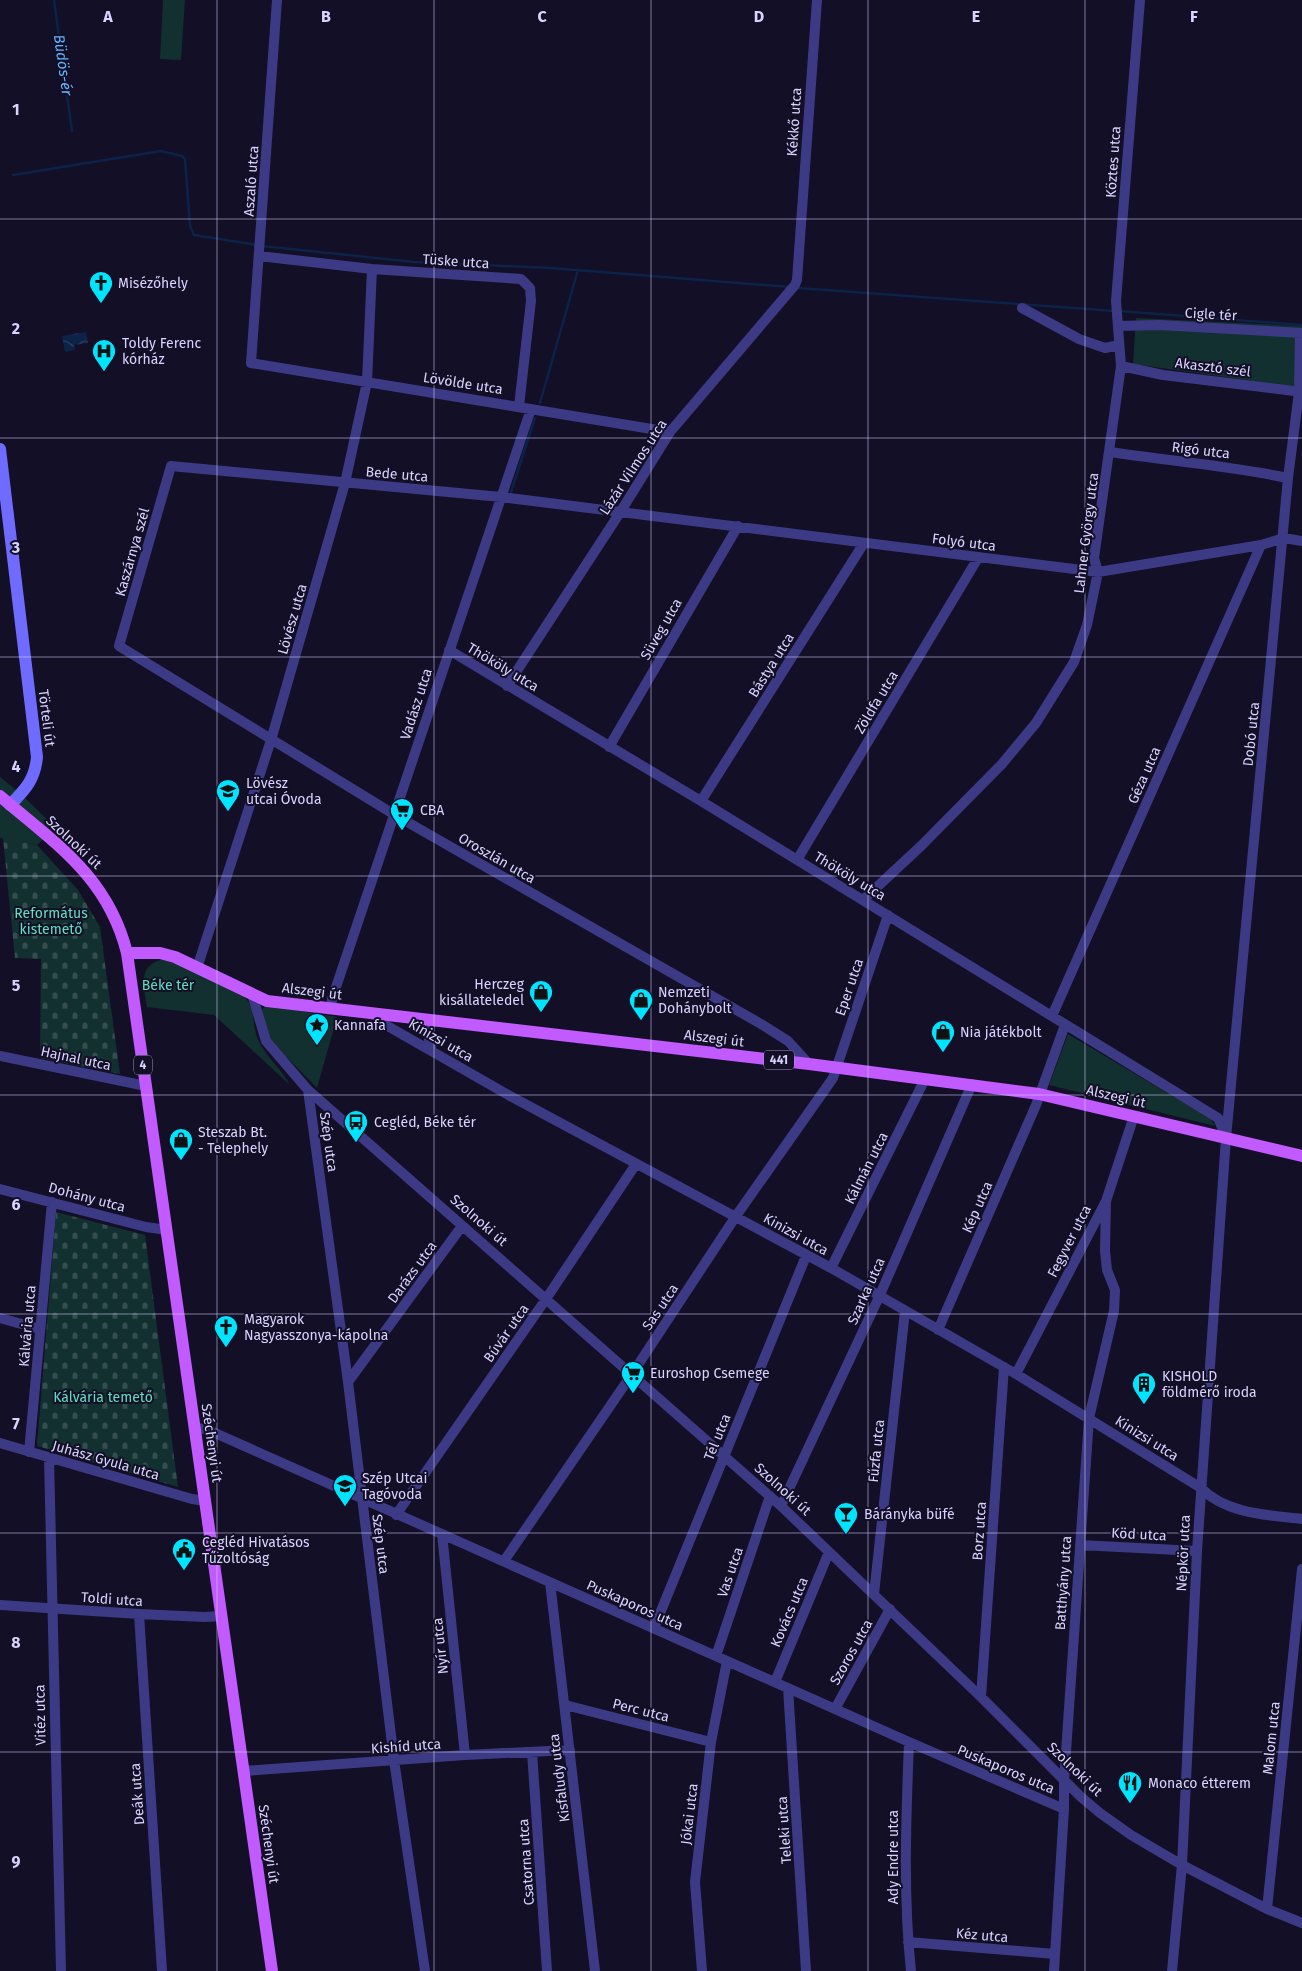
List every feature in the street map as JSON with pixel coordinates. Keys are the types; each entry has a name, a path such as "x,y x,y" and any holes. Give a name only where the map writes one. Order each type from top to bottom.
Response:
{"main road":[{"name":"Törteli út","path":"0,448 37,756 35,771 31,781 10,805"},
{"name":"Szolnoki út","path":"0,796 85,870 102,893 116,920"},
{"name":"Széchenyi út","path":"116,920 127,953 132,983 272,1971"},
{"name":"Alszegi út","path":"127,953 160,953 175,957 267,1001 836,1067 1040,1094 1302,1156"},
{"path":"132,983 131,972 140,961 149,955 160,953"}],"street":[{"name":"Aszaló utca","path":"252,363 277,0"},
{"name":"Kékkő utca","path":"799,245 817,0"},
{"name":"Köztes utca","path":"1118,326 1117,311 1140,0"},
{"name":"Lázár Vilmos utca","path":"507,686 670,432 792,288 797,280 799,245"},
{"name":"Tüske utca","path":"259,254 372,269 521,279 530,288 531,301 519,406"},
{"name":"Lövész utca","path":"197,968 271,740 345,483 368,382 372,269"},
{"path":"1022,308 1079,339 1105,348 1118,344"},
{"name":"Cigle tér","path":"1118,326 1159,324 1301,333"},
{"name":"Lahner György utca","path":"863,900 921,846 1002,764 1036,723 1074,662 1087,626 1098,572 1094,558 1121,366 1118,326"},
{"name":"Dobó utca","path":"1226,1138 1284,538 1288,478 1301,392 1301,333"},
{"name":"Lövölde utca","path":"252,363 670,432"},
{"name":"Akasztó szél","path":"1121,366 1163,375 1301,392"},
{"name":"Vadász utca","path":"331,1009 332,999 395,815 448,650 531,410"},
{"name":"Rigó utca","path":"1110,452 1199,465 1244,469 1288,478"},
{"name":"Bede utca","path":"171,466 501,497 621,511"},
{"name":"Kaszárnya szél","path":"119,646 171,466"},
{"name":"Folyó utca","path":"621,511 1098,572 1261,544 1284,538 1302,541"},
{"name":"Süveg utca","path":"608,747 738,526"},
{"name":"Bástya utca","path":"701,801 864,543"},
{"name":"Géza utca","path":"1052,1016 1261,544"},
{"name":"Zöldfa utca","path":"797,860 978,558"},
{"name":"Oroszlán utca","path":"119,646 395,815 762,1024 788,1041 809,1064"},
{"name":"Thököly utca","path":"448,650 701,801 1052,1016 1064,1026 1218,1118 1226,1138"},
{"name":"Eper utca","path":"836,1067 888,915"},
{"name":"Szolnoki út","path":"252,994 266,1041 308,1090 781,1506 981,1697 1064,1781 1100,1813 1131,1835 1182,1865 1267,1910 1302,1923"},
{"name":"Kinizsi utca","path":"373,1014 384,1024 432,1051 636,1164 831,1268 1004,1367 1201,1488 1210,1497 1224,1505 1263,1514 1302,1519"},
{"path":"431,1020 429,1038 432,1051"},
{"path":"1040,1094 1064,1026"},
{"name":"Hajnal utca","path":"0,1056 146,1086"},
{"name":"Sas utca","path":"504,1561 632,1374 736,1216 832,1078 836,1067"},
{"name":"Kálmán utca","path":"831,1268 925,1079"},
{"name":"Szarka utca","path":"781,1506 879,1296 972,1084"},
{"name":"Szép utca","path":"308,1090 348,1382 394,1760 425,1971"},
{"name":"Kép utca","path":"938,1330 1040,1094"},
{"name":"Fegyver utca","path":"1016,1374 1106,1201 1134,1116"},
{"name":"Népkör utca","path":"1172,1971 1182,1865 1197,1551 1226,1138"},
{"name":"Búvár utca","path":"396,1515 546,1299 636,1164"},
{"name":"Dohány utca","path":"0,1188 146,1227 167,1230"},
{"name":"Batthyány utca","path":"1054,1971 1064,1781 1088,1418 1114,1311 1115,1290 1107,1270 1105,1251 1106,1201"},
{"name":"Kálvária utca","path":"29,1452 52,1202"},
{"name":"Darázs utca","path":"348,1382 462,1226"},
{"name":"Tél utca","path":"654,1628 806,1256"},
{"name":"Fűzfa utca","path":"874,1594 905,1311"},
{"path":"0,1318 40,1329"},
{"name":"Borz utca","path":"981,1697 1004,1367"},
{"name":"Puskaporos utca","path":"196,1428 206,1429 908,1742 1064,1809"},
{"name":"Juhász Gyula utca","path":"0,1443 192,1499 206,1501"},
{"name":"Vitéz utca","path":"49,1458 61,1971"},
{"name":"Vas utca","path":"716,1656 770,1496"},
{"name":"Nyír utca","path":"442,1534 465,1755"},
{"name":"Köd utca","path":"1080,1545 1197,1551"},
{"name":"Kovács utca","path":"774,1682 829,1552"},
{"name":"Malom utca","path":"1267,1910 1302,1569"},
{"name":"Kisfaludy utca","path":"550,1582 596,1971"},
{"name":"Toldi utca","path":"0,1605 139,1614 222,1616"},
{"name":"Szoros utca","path":"835,1709 890,1609"},
{"name":"Deák utca","path":"139,1614 162,1971"},
{"name":"Jókai utca","path":"702,1971 695,1882 712,1742 727,1661"},
{"name":"Teleki utca","path":"788,1688 806,1971"},
{"name":"Perc utca","path":"564,1705 712,1742"},
{"name":"Ady Endre utca","path":"908,1742 905,1848 908,1942 911,1971"},
{"name":"Kishíd utca","path":"244,1771 465,1755 570,1750"},
{"name":"Csatorna utca","path":"532,1752 547,1971"},
{"name":"Kéz utca","path":"908,1942 1055,1954"}],"green space":[{"path":"163,0 185,0 181,60 160,59"},
{"path":"1136,318 1302,326 1302,388 1133,364"},
{"path":"0,777 21,794 56,828 37,845 0,838"},
{"name":"Református kistemető","path":"3,838 37,845 78,890 100,927 120,1074 40,1058 41,959 15,958"},
{"name":"Béke tér","path":"161,960 174,961 242,994 247,999 252,1010 258,1040 290,1085 214,1015 147,1007 144,986 145,973 148,967"},
{"path":"266,1005 337,1017 317,1088 271,1041 265,1026 262,1010"},
{"path":"1068,1034 1211,1119 1215,1126 1049,1085"},
{"name":"Kálvária temető","path":"56,1212 145,1235 178,1487 37,1446"}],"water":[{"path":"86,332 88,343 74,345 75,350 65,352 62,336"}],"waterway":[{"name":"Büdös-ér","path":"54,0 72,131"},
{"path":"13,175 161,151 182,156 185,159 190,226 194,235 257,245"},
{"path":"262,246 414,262 551,268 790,287"},
{"path":"540,403 578,270"},
{"path":"798,288 1114,311"},
{"path":"1119,311 1302,325"},
{"path":"511,492 535,418"}],"place":[{"name":"Misézőhely","path":"101,304"},
{"name":"Toldy Ferenc kórház","path":"104,372"},
{"name":"Lövész utcai Óvoda","path":"228,812"},
{"name":"CBA","path":"402,831"},
{"name":"Herczeg kisállateledel","path":"541,1013"},
{"name":"Nemzeti Dohánybolt","path":"641,1021"},
{"name":"Kannafa","path":"317,1046"},
{"name":"Nia játékbolt","path":"943,1053"},
{"name":"Cegléd, Béke tér","path":"356,1143"},
{"name":"Steszab Bt. - Telephely","path":"181,1161"},
{"name":"Magyarok Nagyasszonya-kápolna","path":"226,1348"},
{"name":"Euroshop Csemege","path":"633,1394"},
{"name":"KISHOLD földmérő iroda","path":"1144,1405"},
{"name":"Szép Utcai Tagóvoda","path":"345,1507"},
{"name":"Bárányka büfé","path":"846,1535"},
{"name":"Cegléd Hivatásos Tűzoltóság","path":"184,1571"},
{"name":"Monaco étterem","path":"1130,1804"}]}
